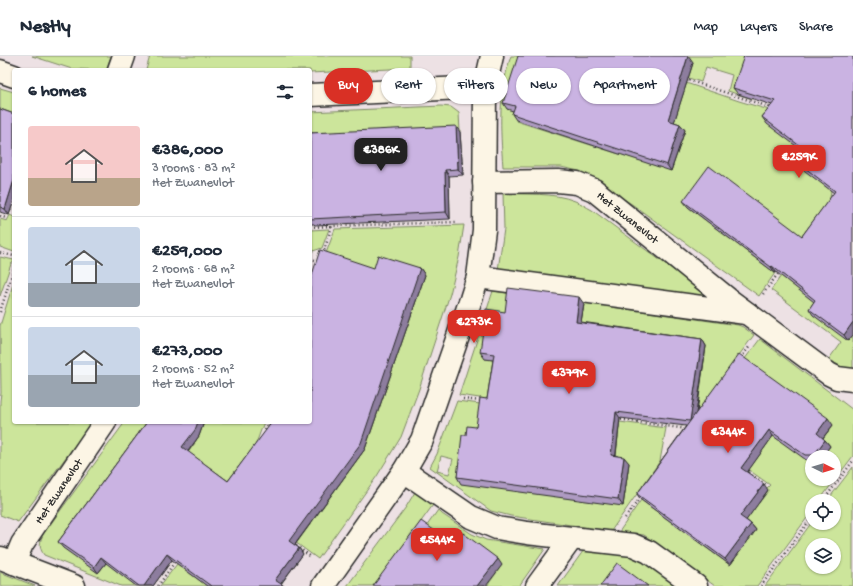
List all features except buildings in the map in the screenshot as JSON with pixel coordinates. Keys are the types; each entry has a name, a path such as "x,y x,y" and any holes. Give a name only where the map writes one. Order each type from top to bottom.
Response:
{"street":[{"path":"120,68 124,56"},
{"path":"489,68 492,56"},
{"path":"0,71 12,75"},
{"path":"312,95 444,89"},
{"path":"328,579 404,471 422,440 478,277 484,230 485,104"},
{"name":"Het Zwanevlot","path":"484,182 558,181 577,183 594,190 756,320 829,374 841,379 853,380"},
{"name":"Het Zwanevlot","path":"478,277 756,320"},
{"name":"Het Zwanevlot","path":"74,586 7,560 22,544 104,424"},
{"path":"404,471 471,518 497,528 527,534 633,545 649,552 696,586"},
{"path":"537,586 572,538"}],"path":[{"path":"681,78 776,109"},
{"path":"0,216 6,218"},
{"path":"312,227 484,221"},
{"path":"318,268 332,226"},
{"path":"0,253 12,256"},
{"path":"312,259 321,261"},
{"path":"741,358 756,320 782,269"},
{"path":"0,312 12,274"},
{"path":"438,395 484,401"},
{"path":"613,419 690,430 686,436"},
{"path":"263,437 267,424"},
{"path":"828,494 853,461"},
{"path":"741,466 766,485"},
{"path":"608,542 645,492"},
{"path":"761,586 805,526"},
{"path":"288,539 328,579"},
{"path":"158,586 176,560"}],"green space":[{"path":"32,56 111,56 107,68 69,68"},
{"path":"150,56 410,56 410,68 381,68 381,69 373,70 373,68 324,68 324,72 312,73 312,68 147,68"},
{"path":"511,56 554,56 591,68 579,68 579,104 670,104 670,93 682,97 686,83 776,112 799,129 831,190 830,199 802,239 688,207 775,273 759,296 633,205 579,171 561,167 503,167 502,104 508,104 508,68","holes":["507,109 685,130 619,154 516,121 519,113"]},
{"path":"673,56 774,56 784,92 752,99 728,91 732,75 706,67 701,82 676,74"},
{"path":"0,88 12,91 12,118 0,114"},
{"path":"441,106 451,107 459,113 460,132 312,139 312,112"},
{"path":"503,193 558,196 579,203 592,210 709,297 498,270 504,229"},
{"path":"10,215 12,216 12,251 0,247 0,219 7,221"},
{"path":"464,225 459,257 450,294 419,389 401,437 377,476 318,559 229,493 308,424 312,424 312,400 325,256 335,229"},
{"path":"329,229 322,248 312,251 312,230"},
{"path":"0,257 12,260 12,263 0,296"},
{"path":"803,273 848,341 853,335 853,369 842,368 829,359 841,342 771,290 781,276 794,285"},
{"path":"12,287 12,424 91,424 18,522 0,515 0,326"},
{"path":"493,291 513,294 485,359 700,388 706,346 576,327 583,311 584,303 738,325 754,335 687,425 681,426 683,410 493,400 459,395"},
{"path":"760,339 853,410 853,456 841,472 841,450 827,450 830,446 744,360"},
{"path":"719,395 805,458 805,486 830,486 824,494 805,494 805,521 757,586 715,586 644,535 619,532 641,500 730,565 756,530 711,498 759,503 768,491 766,489 770,485 749,470"},
{"path":"457,401 666,428 660,461 611,531 511,516 491,511 430,467 437,454","holes":["441,456 453,459 449,474 437,471"]},
{"path":"124,424 155,424 114,551 195,443 170,424 263,424 254,449 228,485 134,585 136,586 121,586 44,555 40,544 44,533"},
{"path":"853,467 853,586 765,586 806,530 841,530 841,494 832,494 838,486 841,486 841,483"},
{"path":"415,492 433,505 374,586 347,586 406,507"},
{"path":"438,510 472,534 486,540 545,549 519,586 487,586 502,565 433,586 426,527"},
{"path":"586,547 635,554 680,586 558,586"},
{"path":"177,564 207,586 160,586"},
{"path":"0,572 35,586 0,586"}]}
